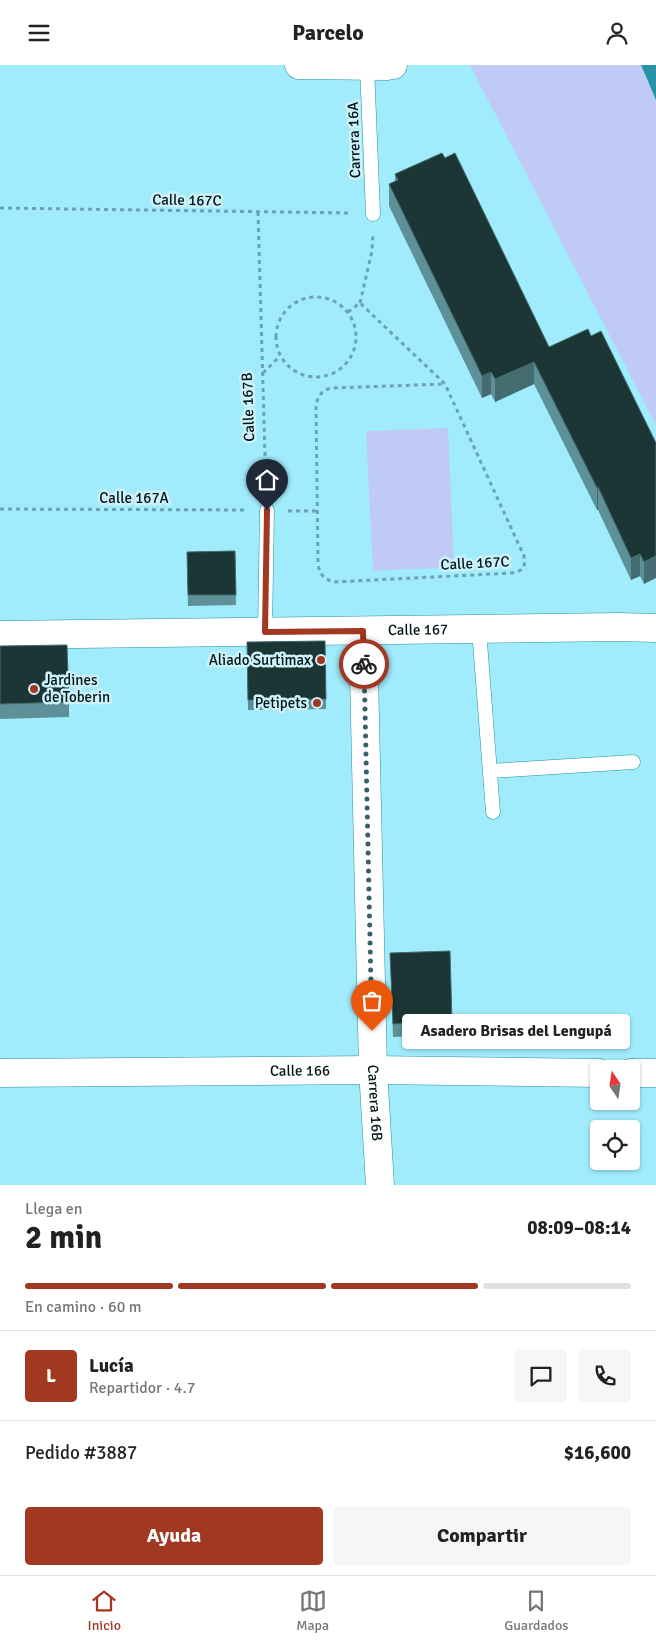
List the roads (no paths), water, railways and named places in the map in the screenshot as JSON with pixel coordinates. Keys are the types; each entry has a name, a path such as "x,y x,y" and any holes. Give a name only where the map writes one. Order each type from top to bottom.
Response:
{"street":[{"path":"299,65 380,65"},
{"name":"Calle 167","path":"0,635 656,628"},
{"name":"Carrera 16B","path":"363,631 373,1070 380,1185"},
{"name":"Calle 166","path":"0,1073 373,1070 590,1073"},
{"path":"640,1073 656,1073"}],"lane":[{"name":"Carrera 16A","path":"373,214 380,65"},
{"path":"265,632 267,510"},
{"path":"480,629 493,813"},
{"path":"490,771 634,762"}],"place":[{"name":"Aliado Surtimax","path":"321,660"},
{"name":"Jardines de Toberin","path":"34,689"},
{"name":"Petipets","path":"317,703"},
{"name":"Asadero Brisas del Lengupá","path":"372,1031"}]}
